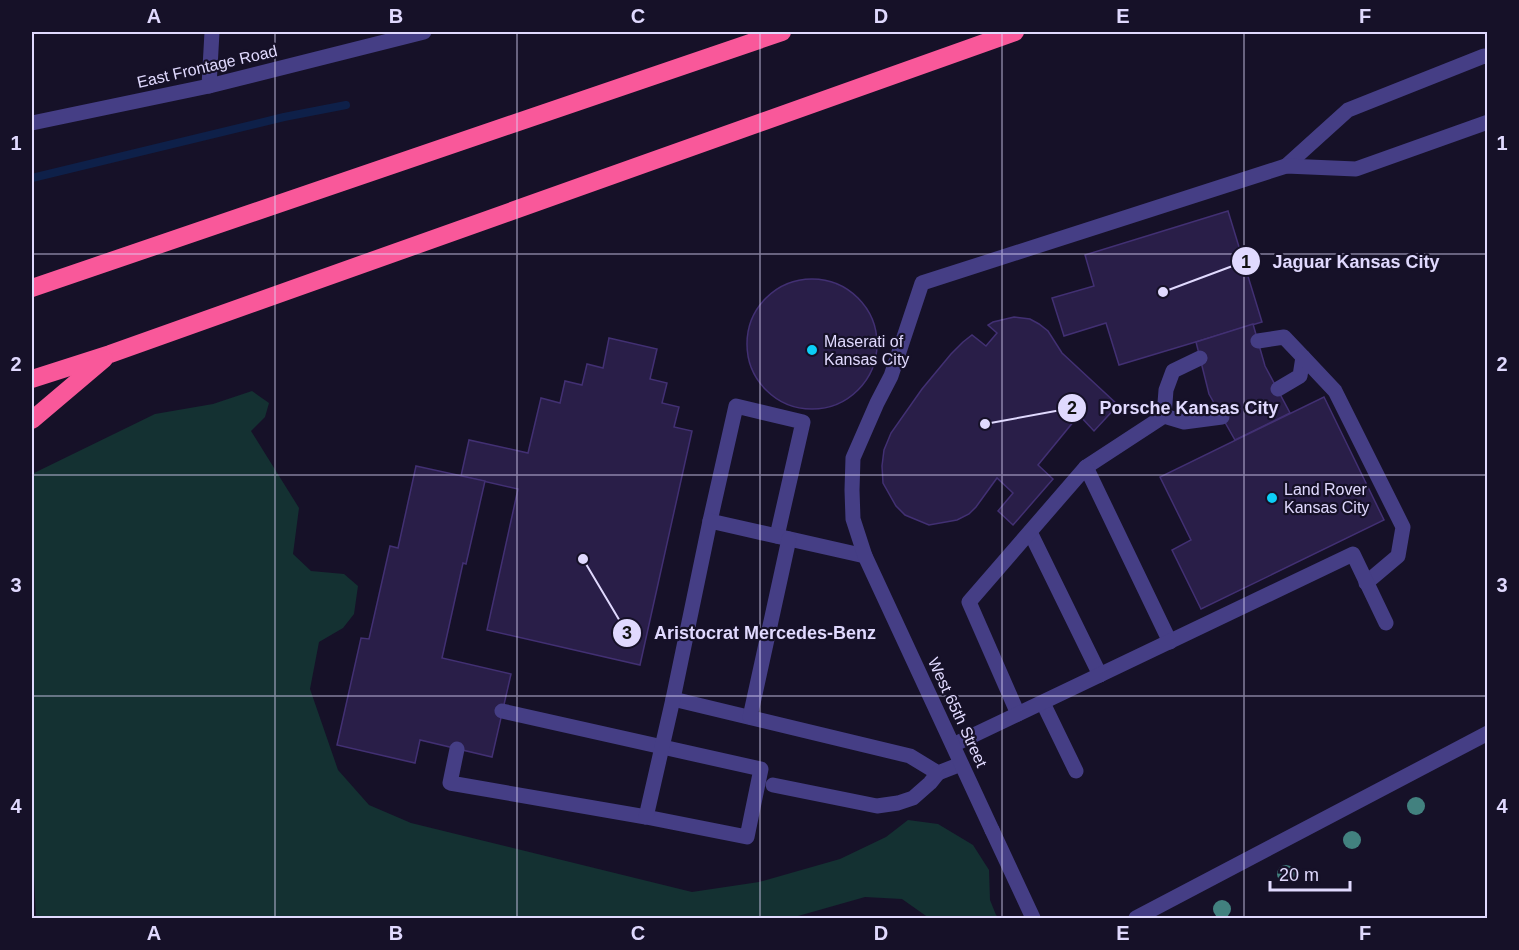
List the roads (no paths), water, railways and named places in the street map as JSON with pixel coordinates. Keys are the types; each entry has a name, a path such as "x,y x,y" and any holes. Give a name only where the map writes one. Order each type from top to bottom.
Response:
{"highway":[{"path":"32,288 782,32"},
{"path":"32,380 1015,32"},
{"path":"32,278 64,277"},
{"path":"32,420 110,354"}],"street":[{"path":"209,86 212,32"},
{"name":"East Frontage Road","path":"32,123 209,86 424,32"},
{"path":"1286,166 1348,110 1484,56 1488,57"},
{"path":"1286,166 1356,169 1488,122"},
{"name":"West 65th Street","path":"1033,918 866,556 853,519 853,458 891,376 922,283 1286,166"},
{"path":"1258,341 1284,338 1335,391 1403,527 1398,556 1366,583"},
{"path":"1278,390 1300,376 1303,357"},
{"path":"1164,416 1166,390 1173,371 1200,358"},
{"path":"646,817 736,406 803,422 750,717"},
{"path":"1018,714 969,602 1086,467 1164,416 1184,422 1222,417"},
{"path":"1086,467 1170,642"},
{"path":"710,521 866,556"},
{"path":"1030,532 1100,675"},
{"path":"953,745 1353,554 1386,623"},
{"path":"673,699 910,756 938,773"},
{"path":"1043,703 1077,771"},
{"path":"457,749 450,783 747,837 761,769 502,711"},
{"path":"1136,918 1488,733"},
{"path":"773,785 878,806 913,798 938,773 961,764"}],"waterway":[{"path":"32,178 284,117 346,105"}],"place":[{"name":"Jaguar Kansas City","path":"1163,292"},
{"name":"Maserati of Kansas City","path":"812,350"},
{"name":"Porsche Kansas City","path":"985,424"},
{"name":"Land Rover Kansas City","path":"1272,498"},
{"name":"Aristocrat Mercedes-Benz","path":"583,559"}]}
